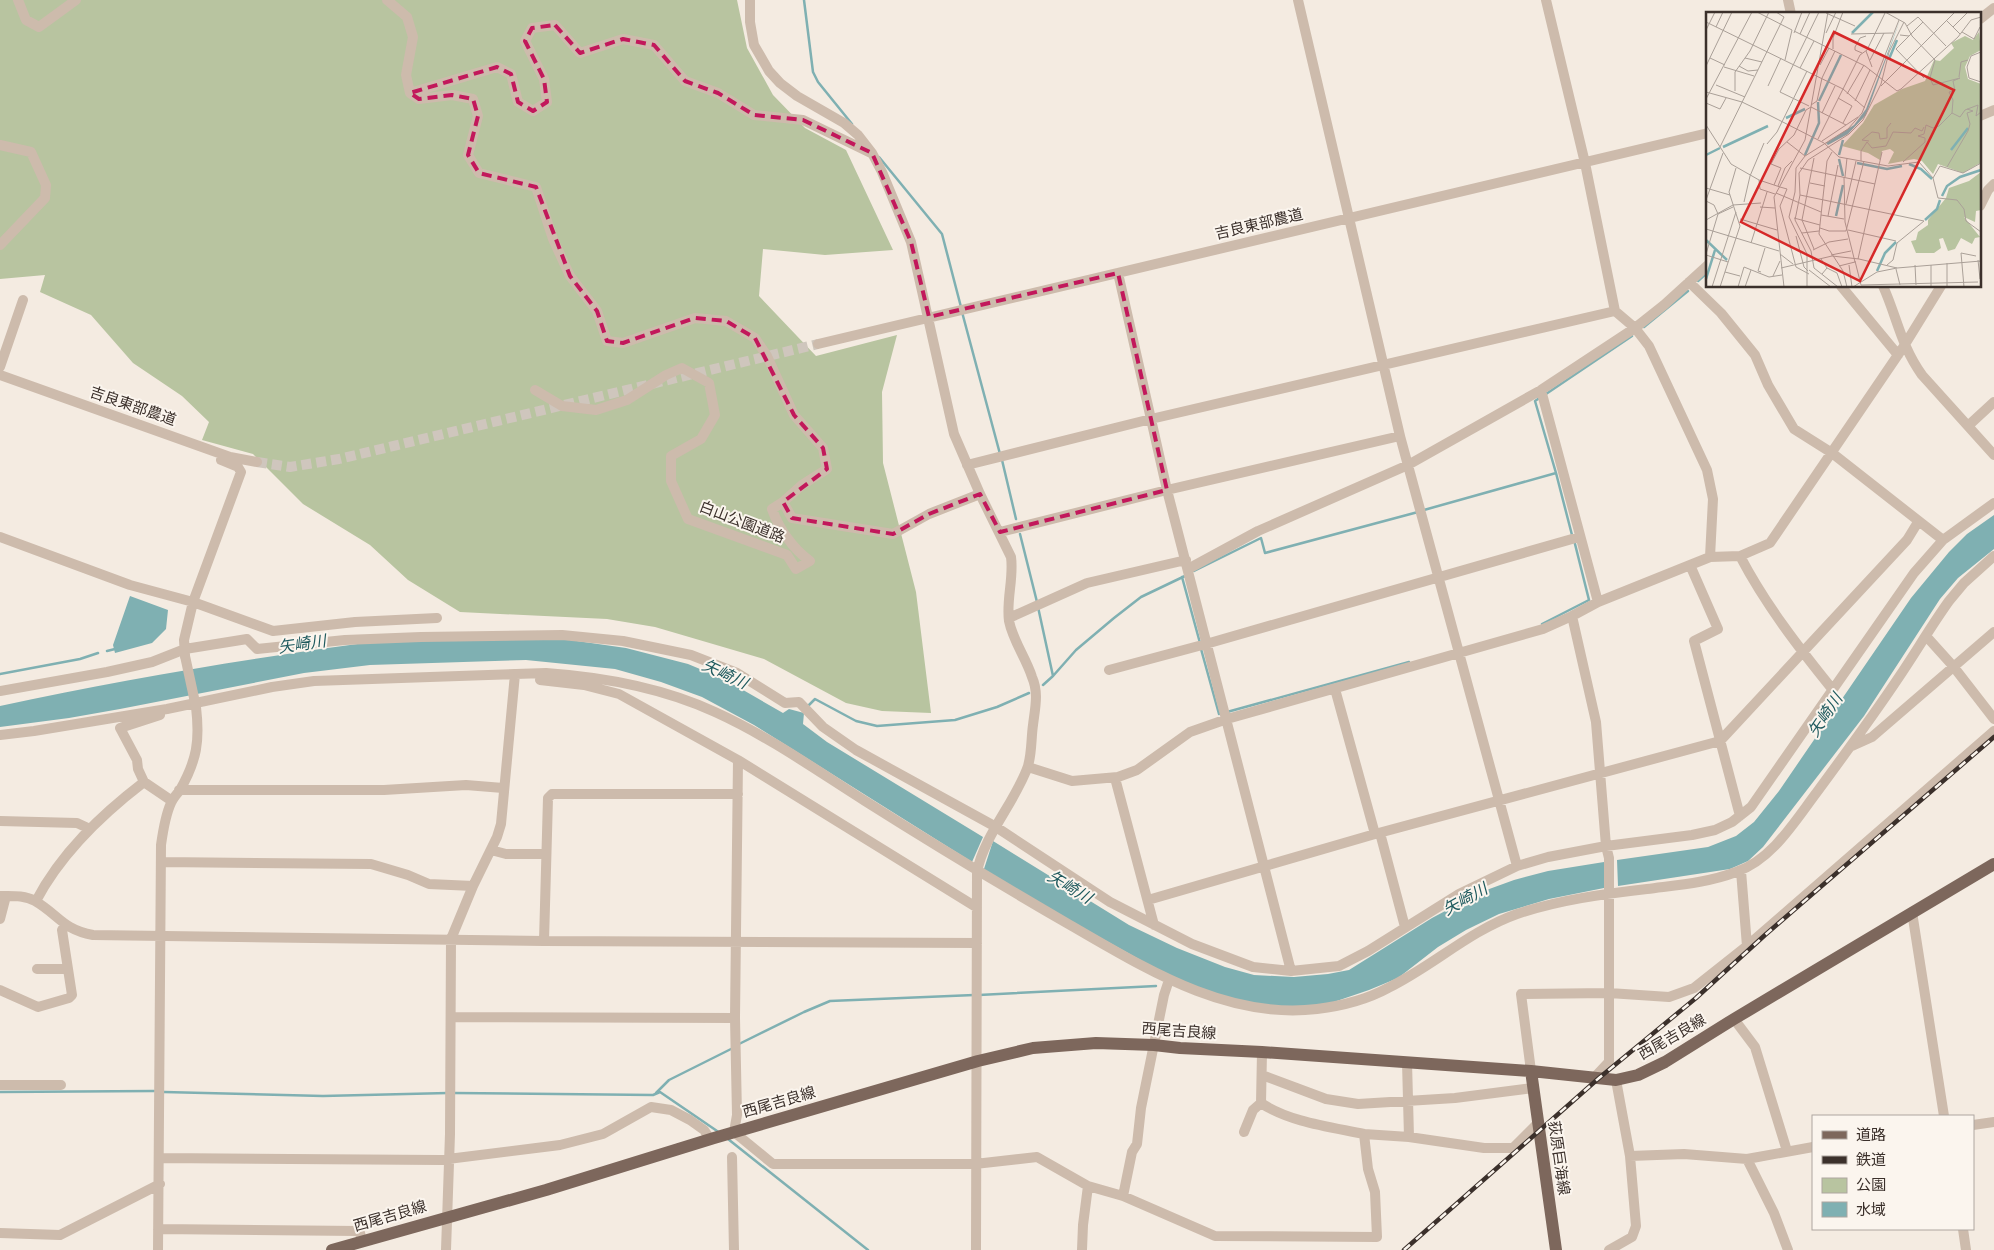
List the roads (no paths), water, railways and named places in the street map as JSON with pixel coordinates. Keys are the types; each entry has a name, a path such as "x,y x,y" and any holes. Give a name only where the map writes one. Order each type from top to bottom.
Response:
{"main road":[{"name":"西尾吉良線","path":"332,1250 552,1188 712,1138 978,1061 1042,1047 1096,1043 1154,1045 1532,1071 1593,1079 1616,1080 1638,1075 1665,1062 1994,864"},
{"name":"荻原巨海線","path":"1532,1071 1556,1250"}],"street":[{"path":"18,0 26,20 39,27 76,0"},
{"path":"387,0 407,17 413,37 406,75 410,93 419,99 452,95 473,99 478,116 468,155 479,173 536,187 553,239 566,268 570,276 598,311 607,341 623,343 695,318 726,321 755,338 767,356 794,416 824,448 827,469 802,485 782,502 792,518 893,534 929,514 980,494"},
{"path":"750,0 750,22 754,45 769,71 780,83 797,96 844,123 858,135 872,153 882,172 911,242 954,434 980,494 1011,556 1013,568 1009,618 1011,630 1032,677 1037,694 1032,727 1033,745 1028,767 996,827 978,868 976,907 978,1001 975,1164 976,1250"},
{"path":"1298,0 1400,436 1460,652 1498,800 1518,866"},
{"path":"1546,0 1585,163 1615,311 1635,328 1649,346 1707,470 1713,499 1710,557"},
{"path":"1982,17 1994,8"},
{"path":"410,93 497,67 511,74 518,102 533,111 547,102 544,79 525,40 532,28 555,25 580,53 623,39 654,45 685,81 718,93 754,115 803,120 872,153"},
{"path":"1982,115 1994,110"},
{"name":"吉良東部農道","path":"818,344 1706,133"},
{"path":"0,145 32,152 46,185 45,198 0,245"},
{"path":"1982,202 1988,190 1994,184"},
{"path":"1009,618 1087,583 1187,565 1408,464 1541,390 1635,328 1706,267"},
{"path":"1118,273 1167,490 1291,971"},
{"path":"1689,282 1721,314 1755,355 1768,385 1794,429 1832,452 1943,540"},
{"path":"1843,288 1901,350 1994,456"},
{"path":"1884,288 1891,304 1901,350"},
{"path":"1028,767 1072,781 1115,778 1138,770 1190,732 1227,719 1543,630 1598,602 1710,557 1740,556 1770,543 1941,288"},
{"path":"0,367 23,300"},
{"path":"967,465 1150,419 1615,311"},
{"name":"白山公園道路","path":"534,390 562,406 596,410 628,400 666,375 682,368 709,383 715,415 701,439 672,456 671,481 688,519 787,555 796,569 810,561 799,553 777,522 772,509 782,502"},
{"name":"吉良東部農道","path":"0,375 230,457 257,462"},
{"path":"1541,390 1579,538 1598,602"},
{"path":"1969,426 1994,402"},
{"path":"1000,532 1167,490 1400,436"},
{"path":"158,1250 161,862 163,830 172,801 179,790 196,749 199,731 184,640 193,602 241,472 238,467 210,455 205,447"},
{"path":"0,691 125,668 247,639 257,649 345,640 562,635 654,646 691,655 737,673 786,703 798,702 823,727 856,750 996,827 1110,902 1154,925 1192,944 1253,967 1291,971 1338,966 1368,951 1458,894 1518,866 1548,857 1606,846 1692,835 1715,830 1732,822 1751,807 1914,573 1943,540 1994,503"},
{"path":"1148,900 1498,800 1720,741 1907,540 1918,522"},
{"path":"0,537 130,585 193,602 273,631 355,622 437,618"},
{"path":"1109,670 1579,538"},
{"path":"1740,556 1754,584 1802,651 1833,690"},
{"path":"0,735 167,709 272,687 314,681 574,675 637,686 665,693 712,710 762,736 978,868 1169,980 1216,999 1260,1009 1286,1011 1337,1006 1387,989 1471,935 1512,916 1609,890 1706,881 1741,871 1764,857 1789,829 1852,746 1949,601 1964,582 1994,556"},
{"path":"1690,565 1718,629 1694,641 1740,816"},
{"path":"1572,616 1596,722 1606,846 1609,858 1609,1062 1593,1079"},
{"path":"1852,746 1872,737 1994,632"},
{"path":"1926,636 1953,666 1994,719"},
{"path":"515,677 548,680 619,694 738,760 976,907"},
{"path":"446,1250 449,1158 451,939 501,824 515,677"},
{"path":"1335,689 1405,927"},
{"path":"167,709 164,714 120,728 137,760 138,769 144,782 172,801"},
{"path":"1532,1071 1521,994 1609,994 1669,997 1702,984 1994,731"},
{"path":"738,760 735,1018 737,1115 734,1132 773,1164 975,1164 1036,1157 1088,1186 1122,1196 1214,1236 1377,1237 1375,1192 1368,1169 1364,1134"},
{"path":"1115,778 1154,925"},
{"path":"36,901 49,876 90,829 114,805 144,782"},
{"path":"179,790 384,790 466,785 503,788"},
{"path":"544,941 548,798 552,794 738,794"},
{"path":"0,821 77,823 90,829"},
{"path":"491,850 506,854 546,854"},
{"path":"161,862 371,864 408,875 429,884 473,886"},
{"path":"1741,871 1747,946"},
{"path":"0,919 3,896 26,897 36,901 65,925 78,932 94,935 544,941 977,943"},
{"path":"1912,912 1944,1115"},
{"path":"0,990 38,1007 69,998 72,995 62,930 65,925"},
{"path":"38,969 68,969"},
{"path":"1122,1196 1132,1152 1137,1144 1141,1108 1164,995 1169,980"},
{"path":"451,1017 735,1018"},
{"path":"1734,1019 1755,1047 1787,1151"},
{"path":"1244,1132 1253,1110 1261,1103 1262,1052"},
{"path":"1407,1062 1409,1137"},
{"path":"1262,1075 1326,1099 1358,1104 1455,1098 1533,1088"},
{"path":"1609,1250 1632,1237 1636,1226 1630,1156 1616,1080"},
{"path":"0,1085 61,1086"},
{"path":"1261,1103 1268,1108 1309,1122 1364,1134 1409,1137 1484,1148 1513,1148 1538,1124"},
{"path":"159,1158 440,1160 560,1145 603,1134 651,1107 671,1110 690,1120 712,1138"},
{"path":"1974,1125 1994,1122"},
{"path":"1630,1156 1684,1154 1747,1159 1812,1147"},
{"path":"732,1156 734,1250"},
{"path":"1747,1159 1774,1212 1788,1250"},
{"path":"0,1233 60,1235 160,1184"},
{"path":"1082,1250 1088,1186"},
{"path":"158,1229 358,1231 362,1241"},
{"path":"1963,1230 1966,1250"}],"water":[{"path":"1994,515 1994,549 1958,578 1940,599 1864,716 1763,847 1748,861 1730,869 1618,886 1617,860 1708,847 1736,836 1754,822 1779,791 1911,598 1949,552 1967,534"},
{"path":"130,596 168,610 166,629 152,643 115,653 113,645"},
{"path":"387,640 570,640 626,648 688,664 724,679 783,713 789,709 804,713 803,724 827,742 983,837 972,862 754,725 702,697 661,682 615,669 526,660 370,665 304,673 120,709 0,727 0,706 96,686 193,669"},
{"path":"993,841 1129,925 1177,948 1225,967 1254,975 1294,977 1349,970 1432,918 1481,892 1514,880 1548,871 1604,862 1604,888 1549,899 1499,914 1466,930 1438,947 1398,978 1369,990 1325,1005 1281,1007 1238,1002 1210,994 1153,967 983,872"}],"waterway":[{"path":"804,0 813,72 818,82 852,124"},
{"path":"879,157 942,234 961,307"},
{"path":"1698,281 1706,274"},
{"path":"1644,327 1688,291"},
{"path":"962,312 1000,454"},
{"path":"1546,394 1632,336"},
{"path":"1424,510 1556,473 1535,401 1541,397"},
{"path":"1002,460 1016,519"},
{"path":"1556,473 1572,535"},
{"path":"1194,571 1261,538 1265,553 1418,512"},
{"path":"1020,534 1037,602"},
{"path":"1542,624 1589,600 1574,540"},
{"path":"1043,685 1076,650 1141,597 1187,575"},
{"path":"1182,577 1200,643"},
{"path":"1038,607 1053,676"},
{"path":"107,651 115,649"},
{"path":"1201,649 1219,714 1221,713"},
{"path":"0,674 80,659 98,653"},
{"path":"1227,712 1409,662"},
{"path":"808,706 815,699 856,721 877,726 955,720 997,707 1029,693"},
{"path":"979,995 1156,986"},
{"path":"737,1045 830,1001 974,995"},
{"path":"656,1093 669,1080 733,1048"},
{"path":"0,1092 154,1091"},
{"path":"164,1092 323,1096 448,1093"},
{"path":"453,1093 653,1095 660,1092 720,1133"},
{"path":"728,1139 868,1250"}],"tunnel":[{"path":"257,462 290,467 339,459 818,344"}],"railway":[{"path":"1404,1250 1599,1078 1696,998 1765,935 1994,737"}],"water label":[{"name":"矢崎川","path":"302,644"},
{"name":"矢崎川","path":"725,674"},
{"name":"矢崎川","path":"1825,715"},
{"name":"矢崎川","path":"1070,887"},
{"name":"矢崎川","path":"1465,899"}]}
